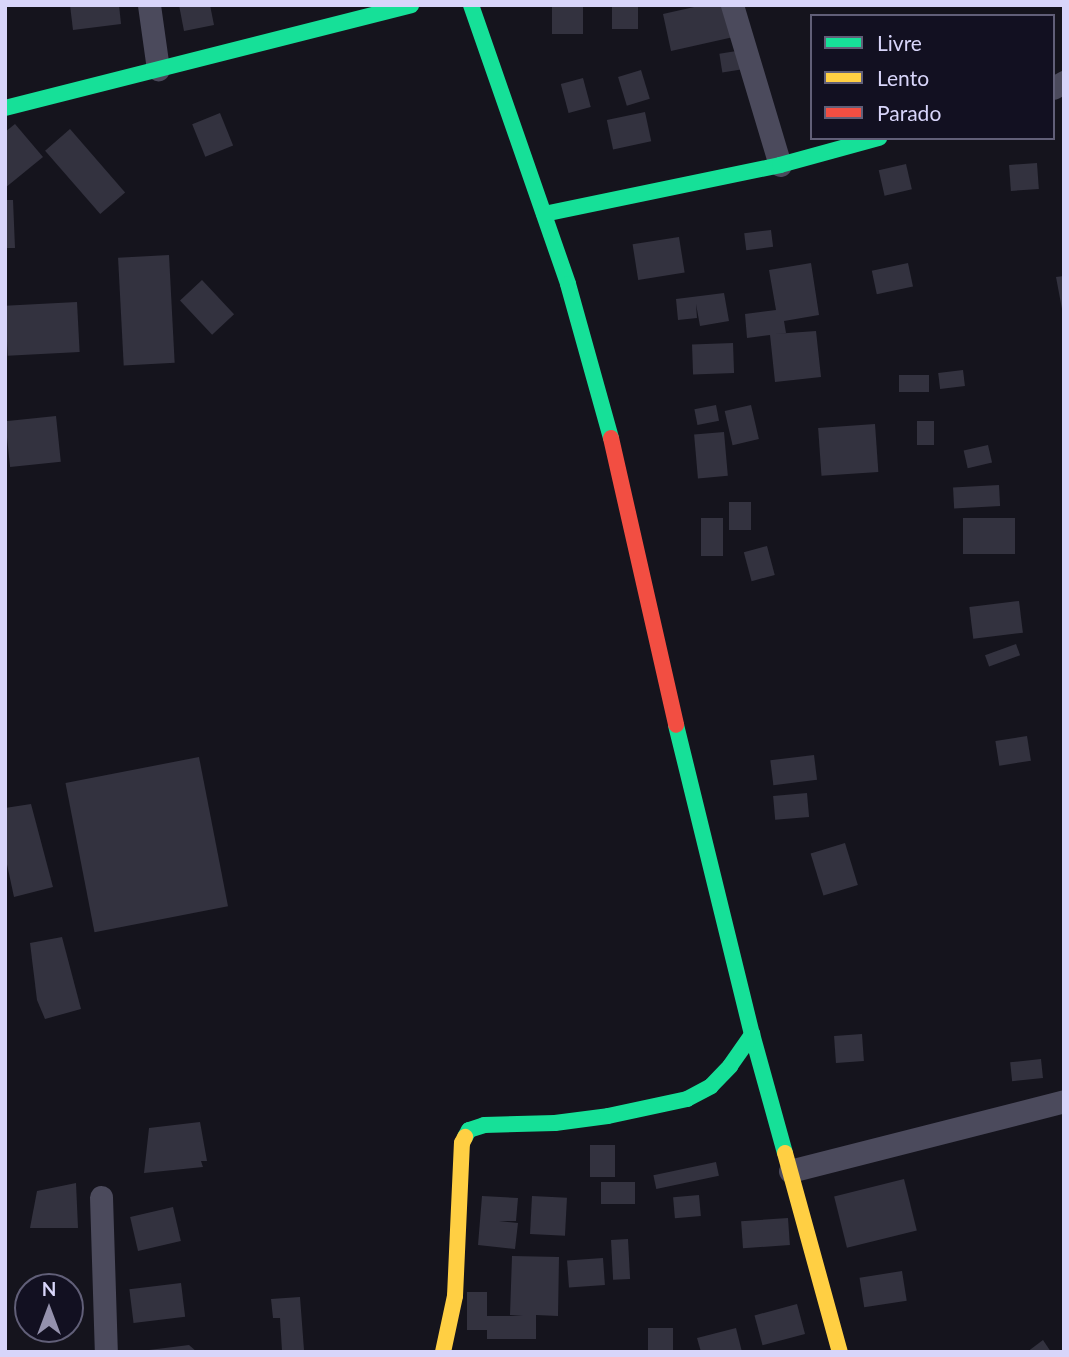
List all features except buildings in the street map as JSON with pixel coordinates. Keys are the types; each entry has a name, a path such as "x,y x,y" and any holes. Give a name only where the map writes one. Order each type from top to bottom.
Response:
{"street":[{"path":"149,5 158,69"},
{"path":"5,108 411,5"},
{"path":"471,5 568,284 617,459 652,625 752,1034 840,1352"},
{"path":"732,5 780,165"},
{"path":"544,214 780,165 872,140"},
{"path":"443,1352 455,1296 461,1143 469,1130 484,1125 555,1123 595,1118 687,1099 711,1086 730,1066 752,1034"},
{"path":"790,1171 1064,1101"},
{"path":"101,1197 106,1352"}],"traffic: fast":[{"path":"5,108 411,5"},
{"path":"471,5 568,284 611,438"},
{"path":"544,214 780,165 872,140"},
{"path":"676,725 752,1034 785,1153"},
{"path":"465,1137 469,1130 484,1125 555,1123 608,1116 687,1099 711,1086 730,1066 752,1034"}],"traffic: slow":[{"path":"443,1352 455,1296 462,1143 465,1137"},
{"path":"785,1153 840,1352"}],"traffic: jam":[{"path":"611,438 676,725"}]}
